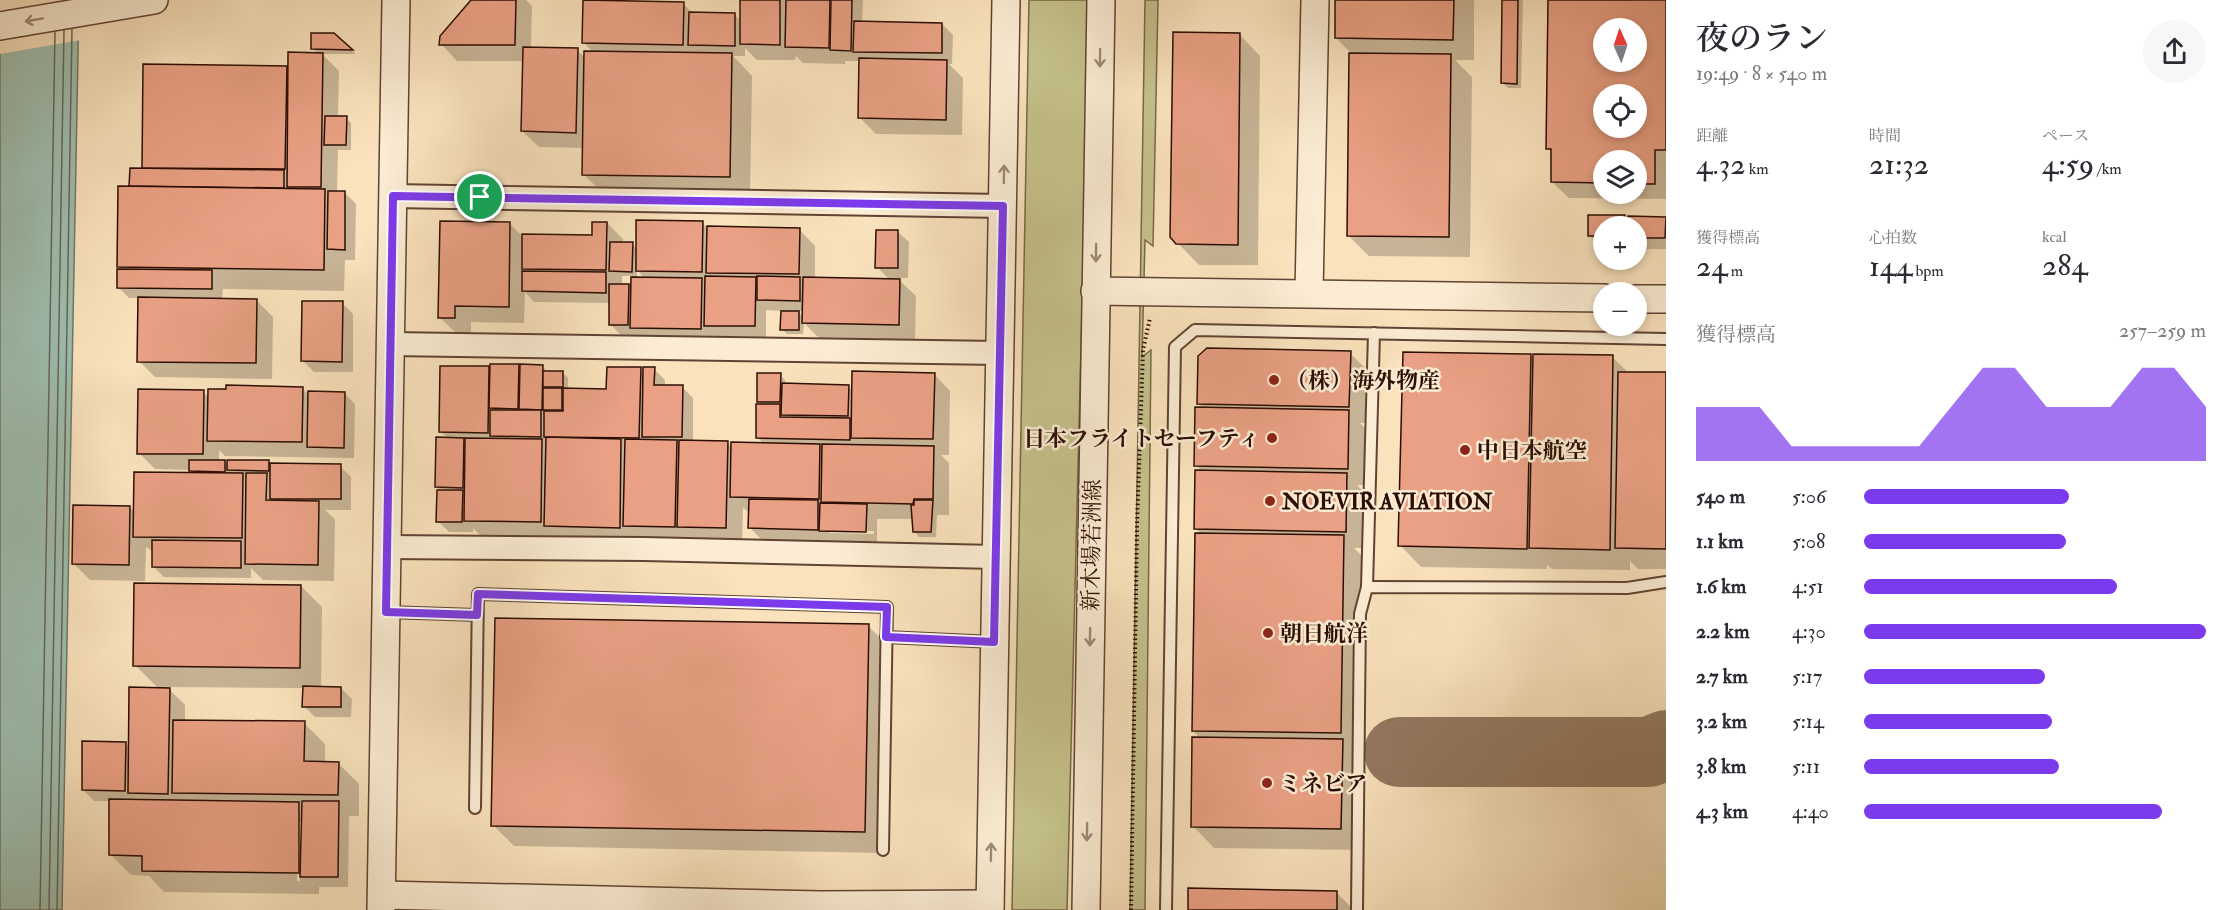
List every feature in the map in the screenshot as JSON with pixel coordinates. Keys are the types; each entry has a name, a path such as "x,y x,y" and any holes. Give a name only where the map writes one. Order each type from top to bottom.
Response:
{"street":[{"path":"0,26 154,0"},
{"path":"396,0 381,902 820,907 990,907 1006,0"},
{"name":"新木場若洲線","path":"1086,910 1101,0"},
{"path":"1309,294 1315,0"},
{"path":"393,196 1003,206"},
{"path":"1095,291 1593,298"},
{"path":"1647,299 1666,299"},
{"path":"390,344 999,353"},
{"path":"387,546 996,557"}],"lane":[{"path":"1166,910 1175,347 1195,330 1666,339"},
{"path":"1357,910 1360,614 1367,587 1374,333"},
{"path":"1367,587 1628,588 1666,582"},
{"path":"475,808 478,594 887,607 883,850"},
{"path":"386,612 477,615"},
{"path":"886,637 994,642"}],"path":[{"path":"1131,910 1143,350 1150,318"}],"shaded area":[{"path":"1029,0 1088,0 1067,910 1012,910"},
{"path":"1145,0 1158,0 1153,246 1145,240 1142,357 1151,350 1145,910 1130,910"}],"water":[{"path":"0,0 79,0 62,910 0,910"}],"pier":[{"path":"0,0 82,0 81,40 0,54"}],"building":[{"path":"471,0 516,0 515,45 439,45 440,36"},
{"path":"583,0 684,2 683,45 582,43"},
{"path":"740,0 780,0 780,45 740,44"},
{"path":"786,0 830,0 829,48 785,47"},
{"path":"831,0 852,0 851,51 830,50"},
{"path":"1335,0 1454,0 1453,40 1335,38"},
{"path":"1502,0 1518,0 1517,84 1501,83"},
{"path":"1548,0 1666,0 1666,150 1655,150 1655,184 1647,184 1647,150 1593,150 1593,183 1551,182 1551,149 1546,149"},
{"path":"689,12 735,13 735,46 688,45"},
{"path":"854,21 942,23 942,53 853,52"},
{"path":"1173,32 1240,33 1238,245 1176,244 1170,237"},
{"path":"311,33 334,33 353,50 311,49"},
{"path":"523,47 578,48 576,133 521,131"},
{"path":"584,51 732,53 730,177 582,175"},
{"path":"288,52 323,53 321,187 287,187"},
{"path":"1349,53 1451,54 1449,237 1347,236"},
{"path":"859,58 947,60 946,120 858,118"},
{"path":"143,64 287,66 285,169 142,168"},
{"path":"325,116 347,116 346,145 324,145"},
{"path":"130,168 284,170 284,188 129,186"},
{"path":"118,186 325,189 324,270 117,267"},
{"path":"328,191 345,191 345,250 327,249"},
{"path":"1588,215 1625,215 1593,216 1593,236 1588,236"},
{"path":"1647,216 1666,217 1665,238 1647,238"},
{"path":"636,220 703,221 702,272 636,271"},
{"path":"440,221 510,222 509,307 455,306 455,318 438,318"},
{"path":"592,222 607,222 606,270 522,269 522,234 592,235"},
{"path":"707,226 800,228 799,274 706,273"},
{"path":"876,230 898,230 898,268 875,268"},
{"path":"610,242 633,242 632,272 609,271"},
{"path":"117,269 212,270 212,289 117,288"},
{"path":"522,271 606,272 606,293 522,291"},
{"path":"705,276 756,277 755,326 704,326"},
{"path":"757,276 800,277 800,301 757,300"},
{"path":"631,277 702,278 701,329 630,328"},
{"path":"803,277 900,279 899,325 802,323"},
{"path":"609,284 629,284 628,325 609,325"},
{"path":"138,297 257,299 256,363 137,362"},
{"path":"302,301 343,301 342,362 301,361"},
{"path":"781,311 799,311 799,330 780,330"},
{"name":"（株）海外物産","path":"1207,348 1351,351 1349,407 1197,404 1198,356"},
{"name":"中日本航空","path":"1403,352 1531,354 1527,549 1398,546"},
{"path":"1533,354 1613,355 1610,550 1529,548"},
{"path":"490,364 519,364 518,409 489,408"},
{"path":"520,364 543,365 542,410 519,409"},
{"path":"440,366 489,366 488,433 439,432"},
{"path":"607,367 641,367 639,438 544,437 544,411 563,411 563,388 606,389"},
{"path":"643,367 655,367 654,385 683,385 682,437 642,437"},
{"path":"543,371 563,371 563,387 543,387"},
{"path":"852,371 935,373 933,439 851,438"},
{"path":"1618,372 1666,372 1666,549 1615,548"},
{"path":"757,373 781,373 780,402 757,402"},
{"path":"782,383 849,385 848,416 781,415"},
{"path":"226,385 303,387 302,442 207,441 208,389 226,389"},
{"path":"543,388 562,388 562,410 543,410"},
{"path":"138,389 204,390 203,454 137,454"},
{"path":"308,391 345,392 344,448 307,447"},
{"path":"756,404 780,404 780,417 850,418 850,440 756,438"},
{"name":"日本フライトセーフティ","path":"1195,407 1349,410 1348,469 1194,466"},
{"path":"490,410 541,410 541,437 490,436"},
{"path":"436,437 464,438 463,488 435,487"},
{"path":"546,437 621,439 620,528 544,526"},
{"path":"465,438 542,439 541,522 464,521"},
{"path":"625,439 677,440 675,527 623,526"},
{"path":"679,440 728,441 726,528 677,527"},
{"path":"731,442 820,444 819,499 730,497"},
{"path":"822,444 934,446 933,499 914,499 913,504 821,502"},
{"path":"189,460 225,460 225,472 189,471"},
{"path":"227,460 269,460 269,471 227,470"},
{"path":"270,463 341,464 341,499 270,499"},
{"name":"NOEVIR AVIATION","path":"1195,470 1347,473 1346,532 1194,529"},
{"path":"134,472 243,473 242,538 133,537"},
{"path":"246,473 267,473 266,500 319,501 318,565 245,564"},
{"path":"437,490 463,490 462,522 436,522"},
{"path":"749,499 818,500 818,530 748,528"},
{"path":"914,500 933,500 931,532 913,532 911,505 914,505"},
{"path":"820,503 867,504 866,532 819,531"},
{"path":"73,505 130,506 129,565 72,564"},
{"name":"朝日航洋","path":"1195,533 1344,535 1341,733 1192,731"},
{"path":"152,540 241,541 241,568 152,567"},
{"path":"134,583 301,585 300,668 133,666"},
{"path":"495,618 869,624 865,832 491,826"},
{"path":"303,686 341,687 341,707 302,707"},
{"path":"129,687 170,688 168,794 128,793"},
{"path":"173,720 305,721 304,761 339,762 338,795 172,793"},
{"name":"ミネビア","path":"1192,737 1343,739 1341,829 1191,827"},
{"path":"82,741 126,742 125,791 82,790"},
{"path":"109,799 299,802 299,873 142,871 142,856 109,855"},
{"path":"302,801 339,801 338,877 300,877"},
{"path":"1188,888 1337,891 1337,910 1188,910"}],"taxiway":[{"path":"1399,752 1649,752 1666,745"}],"place":[{"name":"（株）海外物産","path":"1274,380"},
{"name":"日本フライトセーフティ","path":"1272,438"},
{"name":"中日本航空","path":"1465,450"},
{"name":"NOEVIR AVIATION","path":"1270,501"},
{"name":"朝日航洋","path":"1268,633"},
{"name":"ミネビア","path":"1267,783"}],"route":[{"path":"393,196 480,197 1003,206 994,642 886,637 887,607 478,594 477,615 386,612 393,196"}]}
